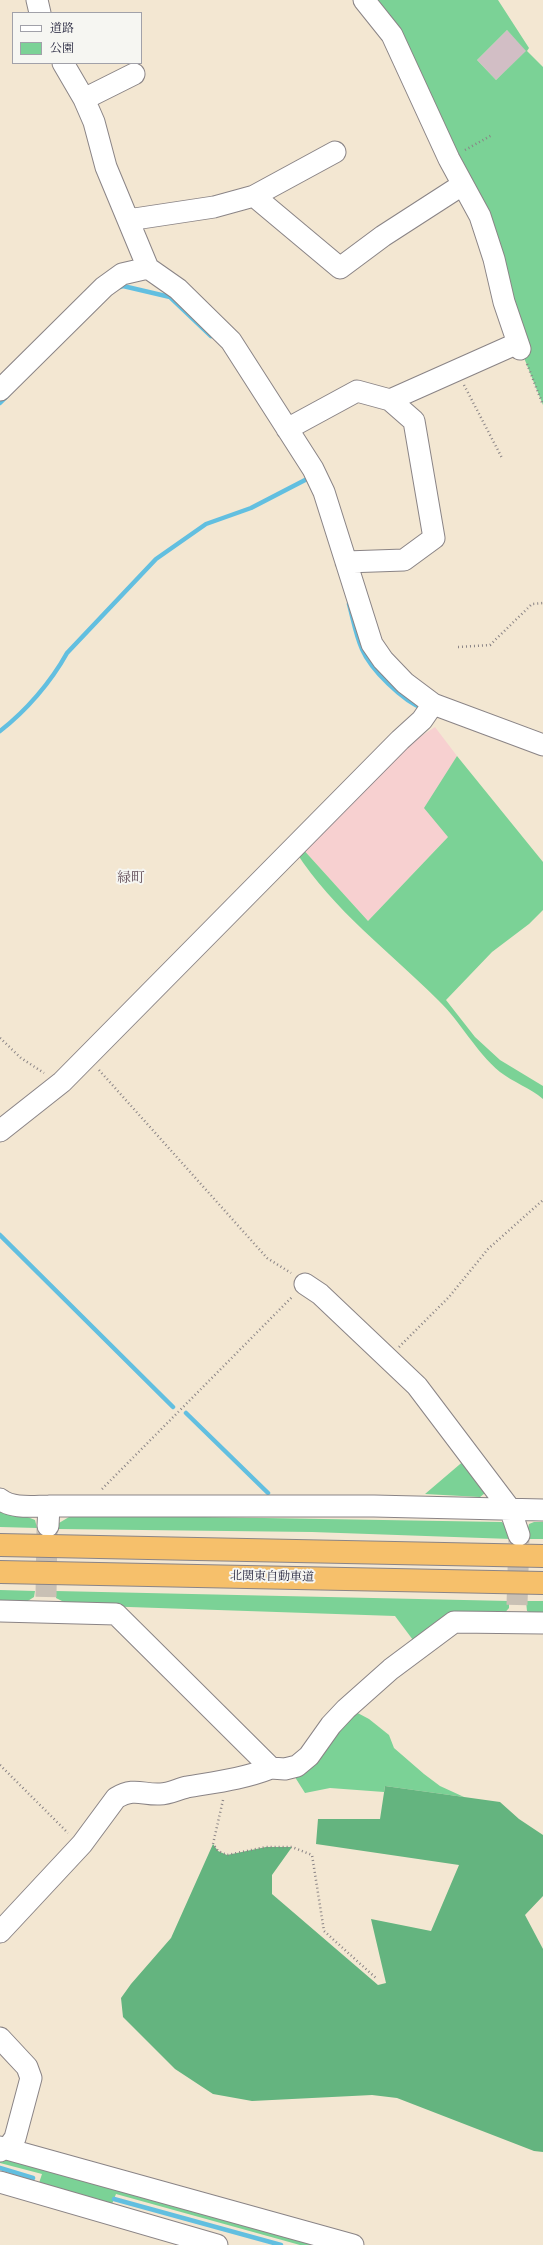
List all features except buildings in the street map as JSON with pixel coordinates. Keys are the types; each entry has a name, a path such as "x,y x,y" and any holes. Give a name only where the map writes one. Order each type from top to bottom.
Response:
{"highway":[{"path":"0,1545 543,1556"},
{"name":"北関東自動車道","path":"0,1572 543,1583"}],"street":[{"path":"37,0 40,12"},
{"path":"364,0 392,35 449,159 480,216 494,259 504,302 519,346 456,369 390,400"},
{"path":"64,64 84,99 94,122 106,167 148,268 178,289 231,341 313,469 324,492 372,644 383,660 405,683 433,704 543,745"},
{"path":"84,99 134,74"},
{"path":"128,220 214,207 254,196 335,152"},
{"path":"254,196 340,268 383,236 462,185"},
{"path":"0,390 104,287 122,274 148,268"},
{"path":"287,429 357,392 390,400 414,421 434,538 404,560 346,562"},
{"path":"0,1131 62,1082 400,740 422,720 433,704"},
{"path":"305,1284 320,1294 424,1394 510,1509 519,1535"},
{"path":"6,1502 48,1516 97,1506 374,1506 543,1510"},
{"path":"0,1611 46,1604 116,1614 271,1768"},
{"path":"0,1932 79,1847 116,1798 124,1793 133,1791 160,1794 186,1788 227,1782 271,1768 285,1770 297,1766 309,1756 331,1725 346,1709 391,1669 454,1622 516,1613 543,1623"},
{"path":"0,2038 27,2067 31,2078 15,2138 2,2149"},
{"path":"2,2149 353,2245"},
{"path":"0,2182 218,2245"}],"path":[{"path":"449,159 492,135"},
{"path":"519,346 543,404"},
{"path":"456,369 502,458"},
{"path":"458,647 490,645 532,604 543,603"},
{"path":"0,1038 21,1058 39,1071 62,1082"},
{"path":"87,1056 267,1258 305,1284 107,1482 101,1489 97,1506"},
{"path":"388,1358 449,1297 488,1249 543,1200"},
{"path":"0,1765 77,1842 79,1847"},
{"path":"227,1782 213,1844 218,1851 227,1855 266,1847 292,1847 312,1855 324,1931 377,1979"}],"shaded area":[{"path":"507,30 527,51 496,80 477,60"},
{"path":"435,727 457,756 447,775 448,837 368,921 301,847 409,744"}],"green space":[{"path":"364,0 498,0 529,48 527,51 543,67 543,405 518,343 494,259","holes":["507,30 526,51 496,80 477,60"]},
{"path":"457,756 543,862 543,910 529,924 492,952 446,1000 475,1037 500,1060 543,1086 543,1099 505,1076 491,1064 446,1009 420,982 363,930 327,893 296,852 301,847 368,921 448,837 424,808"},
{"path":"466,1459 489,1490 480,1497 425,1494"},
{"path":"0,1506 35,1520 37,1528 0,1527"},
{"path":"145,1516 502,1522 512,1532 511,1539 312,1532 58,1529 59,1523 69,1517"},
{"path":"534,1522 543,1522 543,1539 525,1539 529,1524"},
{"path":"0,1590 35,1591 34,1597 23,1604 0,1604"},
{"path":"56,1591 509,1601 509,1608 502,1616 413,1640 395,1616 70,1605 56,1598"},
{"path":"526,1601 543,1601 543,1617 538,1617 527,1611"},
{"path":"352,1710 369,1719 389,1735 394,1748 424,1774 440,1786 464,1797 385,1786 384,1792 330,1788 305,1793 293,1774"},
{"path":"385,1786 500,1802 519,1819 543,1835 543,1896 525,1915 543,1949 543,2152 534,2151 397,2098 372,2095 252,2101 213,2094 175,2069 123,2017 121,1998 131,1984 171,1938 213,1844 218,1851 227,1855 266,1847 292,1847 272,1875 272,1894 378,1985 386,1983 371,1919 431,1931 459,1865 316,1844 318,1819 380,1819"},
{"path":"5,2156 334,2245 300,2245 116,2194 112,2204 39,2183 42,2174 0,2163 0,2160"}],"waterway":[{"path":"120,287 123,286 170,297 211,336"},
{"path":"0,403 8,395"},
{"path":"0,731 28,705 46,685 67,653 156,559 206,524 251,508 307,479"},
{"path":"349,604 356,633 366,657 388,684 407,699 424,709"},
{"path":"0,1235 173,1407"},
{"path":"186,1413 268,1493"},
{"path":"0,2168 33,2178"},
{"path":"114,2199 281,2245"}],"tunnel":[{"path":"46,1597 47,1528"},
{"path":"517,1605 519,1537"}],"district":[{"name":"緑町","path":"131,880"}]}
